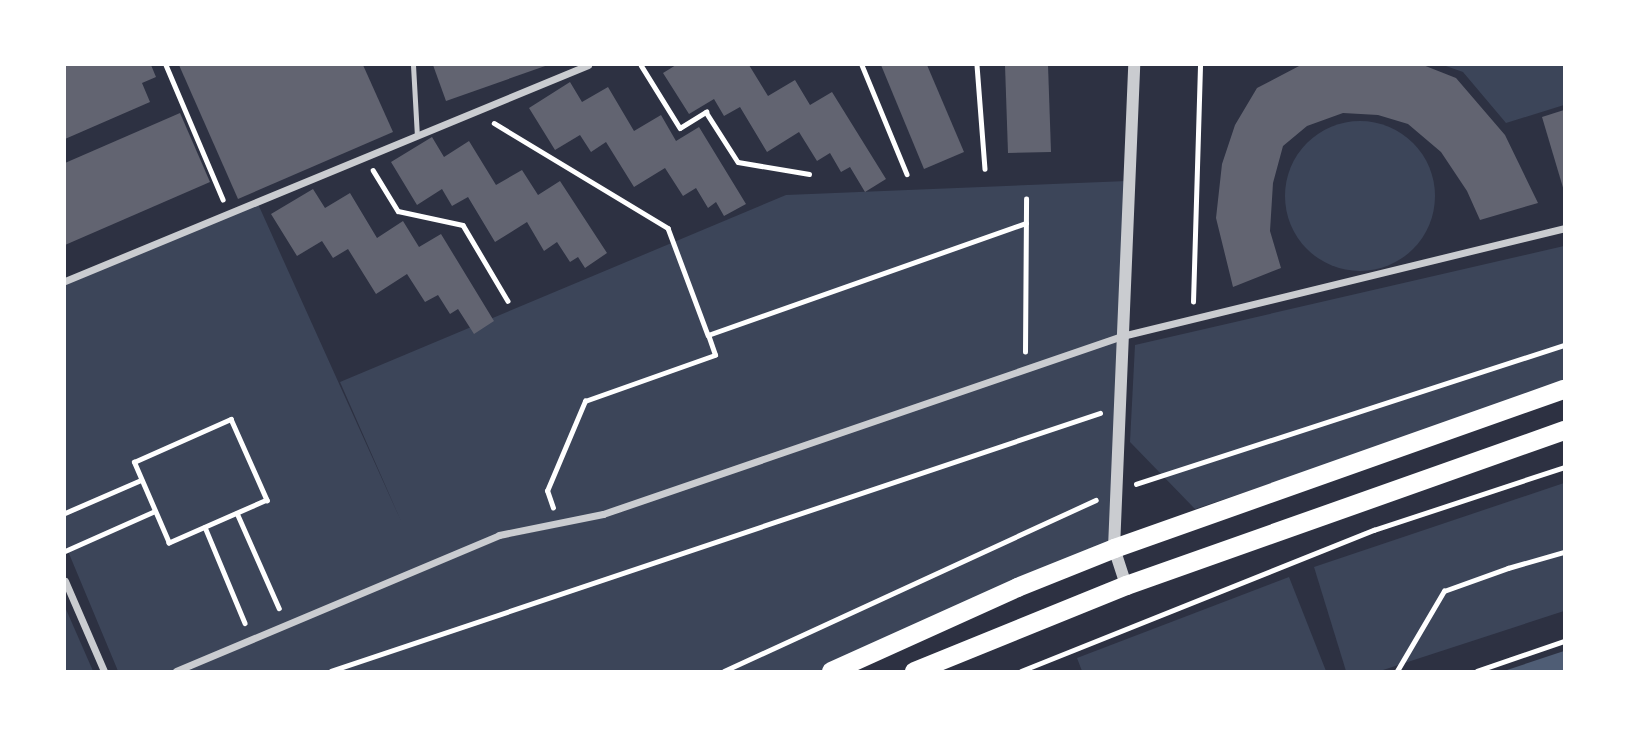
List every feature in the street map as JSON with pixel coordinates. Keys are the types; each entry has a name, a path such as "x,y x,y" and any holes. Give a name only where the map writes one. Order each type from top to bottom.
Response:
{"highway":[{"path":"831,671 1017,587 1114,548 1564,388"},
{"path":"914,671 1126,584 1564,430"}],"street":[{"path":"65,281 588,65"},
{"path":"1126,584 1114,548 1134,65"},
{"path":"176,671 499,535 603,514 1122,336 1564,228"},
{"path":"65,581 104,671"}],"lane":[{"path":"413,65 417,136"}],"path":[{"path":"166,65 229,213"},
{"path":"641,65 680,128 706,112 738,162 809,174"},
{"path":"862,65 907,174"},
{"path":"977,65 985,169"},
{"path":"1193,318 1200,65"},
{"path":"475,112 668,228 715,355 585,401 547,491 559,523"},
{"path":"366,158 398,211 463,225 509,301"},
{"path":"1025,369 1026,199"},
{"path":"708,335 1026,223"},
{"path":"331,671 1119,407"},
{"path":"231,419 267,500 169,543 141,480 134,462 231,419"},
{"path":"1020,671 1374,530 1564,467"},
{"path":"65,513 141,480"},
{"path":"65,551 155,511"},
{"path":"237,513 286,625"},
{"path":"205,527 252,639"},
{"path":"1397,671 1444,591 1564,552"},
{"path":"1477,671 1564,641"}],"shaded area":[{"path":"1443,65 1564,65 1564,105 1506,123 1463,72"},
{"path":"1360,121 1389,127 1413,143 1429,167 1435,196 1429,225 1413,249 1389,265 1360,271 1331,265 1307,249 1291,225 1285,196 1291,167 1307,143 1331,127"},
{"path":"1127,181 1121,335 603,513 499,534 172,671 118,671 65,544 65,284 258,204 401,521 340,382 786,195"},
{"path":"1564,246 1564,386 1195,509 1130,442 1135,345"},
{"path":"1120,339 1112,547 835,671 180,671 500,539 604,517"},
{"path":"1564,483 1564,611 1380,671 1346,671 1314,567"},
{"path":"1289,577 1326,671 1082,671 1077,658"},
{"path":"65,607 93,671 65,671"},
{"path":"1564,651 1564,671 1504,671"}],"building":[{"path":"65,65 151,65 156,77 142,83 150,102 65,139"},
{"path":"179,65 363,65 393,132 238,199"},
{"path":"433,65 548,65 446,101"},
{"path":"676,65 749,65 768,96 795,80 810,105 832,92 886,179 865,192 850,167 841,172 830,153 817,161 799,132 767,152 740,107 724,116 714,99 689,114 663,73"},
{"path":"881,65 927,65 964,152 924,169"},
{"path":"1005,65 1048,65 1051,152 1008,153"},
{"path":"1301,65 1423,65 1456,78 1505,135 1538,203 1480,220 1467,191 1441,152 1408,124 1378,115 1343,113 1307,126 1283,146 1273,183 1270,231 1281,268 1233,287 1216,218 1222,164 1235,125 1257,88"},
{"path":"570,82 582,102 608,87 634,131 661,115 676,141 699,127 746,204 724,216 716,202 708,208 696,188 683,196 665,168 634,187 606,142 591,152 580,135 555,150 529,108"},
{"path":"1564,110 1564,191 1542,117"},
{"path":"180,113 210,182 65,245 65,163"},
{"path":"432,137 444,157 469,141 496,185 522,170 538,195 560,181 607,253 585,268 578,257 570,262 557,242 544,251 527,222 495,242 468,197 452,206 442,189 417,205 391,162"},
{"path":"313,189 325,208 350,193 377,238 403,221 419,247 441,234 494,321 474,334 458,309 450,314 438,295 425,302 407,274 376,294 348,249 333,258 322,241 297,256 271,214"}]}
